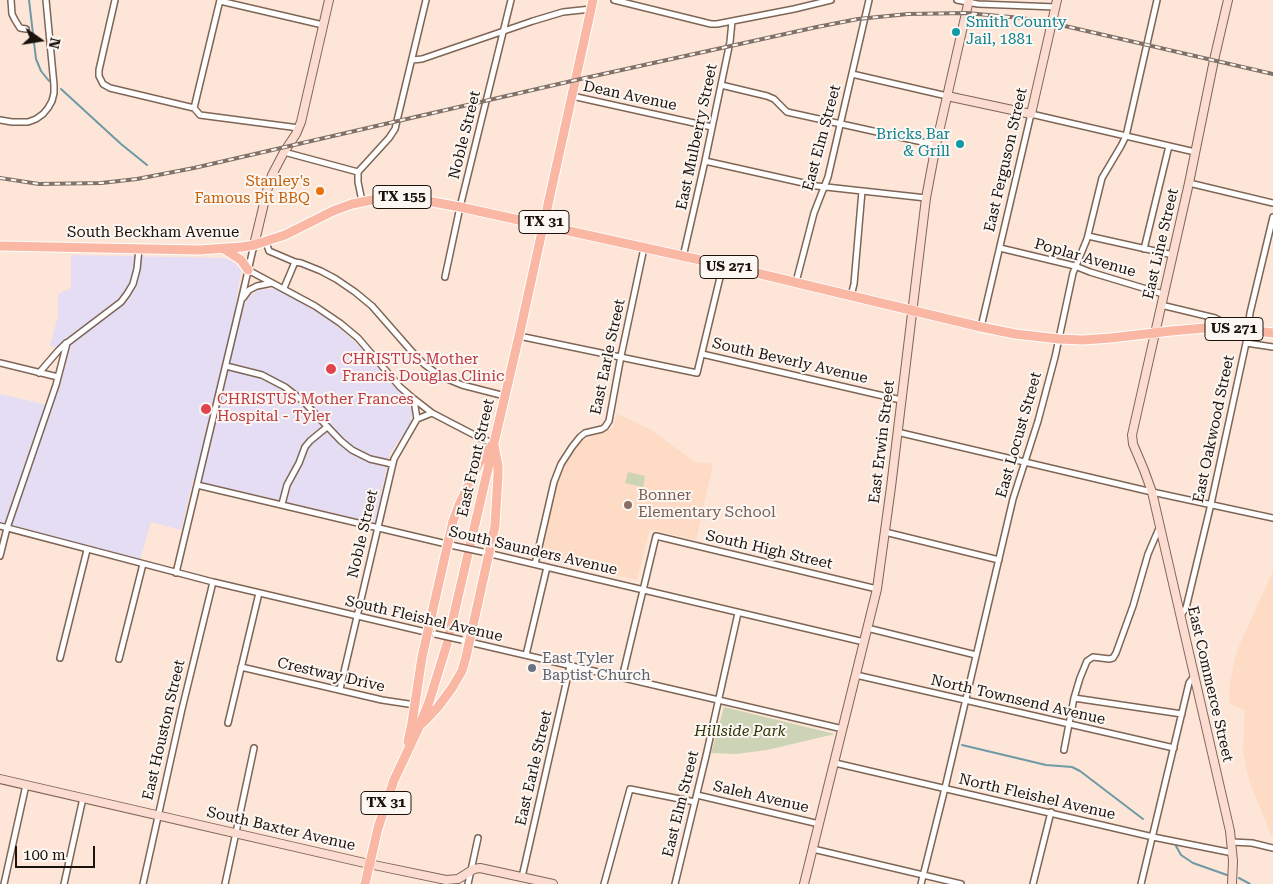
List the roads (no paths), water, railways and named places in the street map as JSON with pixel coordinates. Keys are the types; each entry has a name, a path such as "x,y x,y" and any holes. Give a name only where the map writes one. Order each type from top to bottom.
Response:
{"main road":[{"name":"East Front Street","path":"365,884 386,800 419,727 435,684 446,644 519,336 592,5"},
{"name":"South Beckham Avenue","path":"0,246 223,249 266,242 294,231 344,206 362,201 382,198 411,198 723,265 913,311"},
{"path":"223,249 241,260 248,270"},
{"name":"US 271","path":"913,311 1015,334 1058,339 1102,339 1205,328 1273,333"},
{"path":"402,764 412,724 419,671 431,633 459,505 479,463 494,443"},
{"path":"419,727 438,707 458,679 464,664 466,641 496,518 498,466 494,443"}],"street":[{"path":"11,0 12,14 15,20 20,28 26,29"},
{"path":"0,120 28,122 43,114 52,101 54,85 46,0"},
{"path":"115,0 99,70 100,80 103,84 110,88 194,108 200,115 299,128"},
{"path":"176,573 269,184 284,152 299,128 329,0"},
{"path":"362,201 358,172 395,129 426,0"},
{"name":"Noble Street","path":"445,277 460,207 511,0"},
{"path":"614,0 714,24 831,0"},
{"name":"East Elm Street","path":"796,282 814,212 825,187 869,0"},
{"path":"957,0 1004,5 1056,3"},
{"name":"East Locust Street","path":"921,884 1013,499 1038,421 1055,357 1075,266 1088,236 1102,178 1126,136 1157,0"},
{"name":"East Line Street","path":"1152,492 1133,444 1132,435 1228,0"},
{"path":"194,108 220,1 324,25"},
{"name":"East Erwin Street","path":"804,884 877,588 926,198 936,145 969,1"},
{"name":"East Ferguson Street","path":"981,327 1056,3"},
{"path":"412,60 422,59 533,21 592,5"},
{"name":"East Mulberry Street","path":"683,257 731,38 732,21"},
{"path":"852,74 1195,152"},
{"path":"721,85 767,96 774,99 787,112 936,145"},
{"name":"Dean Avenue","path":"572,96 712,127"},
{"path":"1144,249 1169,146"},
{"path":"284,152 358,172"},
{"path":"705,162 825,187 926,198"},
{"path":"1189,183 1273,203"},
{"path":"851,296 854,284 862,191"},
{"name":"East Oakwood Street","path":"1180,616 1186,608 1211,504 1246,343 1250,313 1273,216"},
{"path":"1088,236 1173,255"},
{"path":"266,242 270,251 321,271 355,292 372,306 424,364 440,376 462,385 504,396"},
{"name":"East Earle Street","path":"535,564 558,470 580,437 585,433 602,429 609,421 644,248"},
{"name":"Poplar Avenue","path":"1000,248 1075,266 1163,294"},
{"path":"39,373 67,343 121,302 133,284 139,249"},
{"path":"284,288 294,262"},
{"path":"519,336 697,373 723,265"},
{"path":"248,270 323,310 352,333 400,387 432,413 482,440 494,443"},
{"path":"241,301 249,290 272,282"},
{"path":"1161,305 1215,318 1238,329"},
{"path":"0,556 7,528 58,377 67,343"},
{"path":"1246,343 1273,347"},
{"name":"South Beverly Avenue","path":"702,354 901,400"},
{"path":"0,363 58,377"},
{"path":"226,366 262,376 285,387 304,402 346,446 370,459 392,464"},
{"path":"414,399 416,419 432,413"},
{"name":"Noble Street","path":"340,689 392,464 416,419"},
{"path":"282,504 287,485 306,447 327,426"},
{"path":"897,432 1152,492 1273,518"},
{"name":"South Saunders Avenue","path":"197,485 864,642"},
{"name":"East Commerce Street","path":"1152,492 1232,842 1232,884"},
{"name":"South Fleishel Avenue","path":"0,526 259,594 843,729"},
{"path":"1064,750 1074,698 1087,661 1093,658 1113,658 1116,653 1133,606 1148,554 1160,526"},
{"path":"885,532 998,560"},
{"name":"South High Street","path":"643,590 656,536 877,588"},
{"path":"60,658 87,550"},
{"path":"119,659 143,564"},
{"path":"526,655 547,567"},
{"name":"East Houston Street","path":"143,884 182,709 213,582"},
{"path":"622,678 643,590"},
{"path":"228,722 259,594"},
{"name":"East Elm Street","path":"675,884 738,613"},
{"path":"867,628 976,655"},
{"name":"East Earle Street","path":"522,877 570,666"},
{"name":"Crestway Drive","path":"241,667 382,700 415,705"},
{"path":"1142,884 1189,683 1195,674"},
{"name":"North Townsend Avenue","path":"856,676 1174,748"},
{"path":"1074,698 1182,714"},
{"path":"225,884 254,748"},
{"name":"North Fleishel Avenue","path":"835,763 1152,837 1233,853"},
{"name":"South Baxter Avenue","path":"0,779 369,864 450,880 462,878 471,871 480,868 553,884"},
{"path":"4,884 26,785"},
{"name":"Saleh Avenue","path":"604,884 630,789 695,802"},
{"name":"Saleh Avenue","path":"696,795 819,824"},
{"path":"64,884 83,798"},
{"path":"1033,884 1051,812"},
{"path":"468,884 478,838"},
{"path":"1232,842 1273,848"},
{"path":"813,849 961,884"}],"waterway":[{"path":"29,0 36,59 41,71 49,81"},
{"path":"61,89 147,165"},
{"path":"962,745 1046,765 1072,767 1143,819"},
{"path":"1176,846 1181,855 1193,863 1227,875"},
{"path":"1239,878 1250,884"}],"railway":[{"path":"0,178 39,184 101,183 137,179 194,168 576,80 817,27 858,19 908,14 967,13 1052,23 1273,74"}],"place":[{"name":"Smith County Jail, 1881","path":"956,32"},
{"name":"Bricks Bar & Grill","path":"960,144"},
{"name":"Stanley's Famous Pit BBQ","path":"320,191"},
{"name":"CHRISTUS Mother Francis Douglas Clinic","path":"331,369"},
{"name":"CHRISTUS Mother Frances Hospital - Tyler","path":"206,409"},
{"name":"Bonner Elementary School","path":"628,505"},
{"name":"East Tyler Baptist Church","path":"532,668"}],"park label":[{"name":"Hillside Park","path":"740,732"}]}
